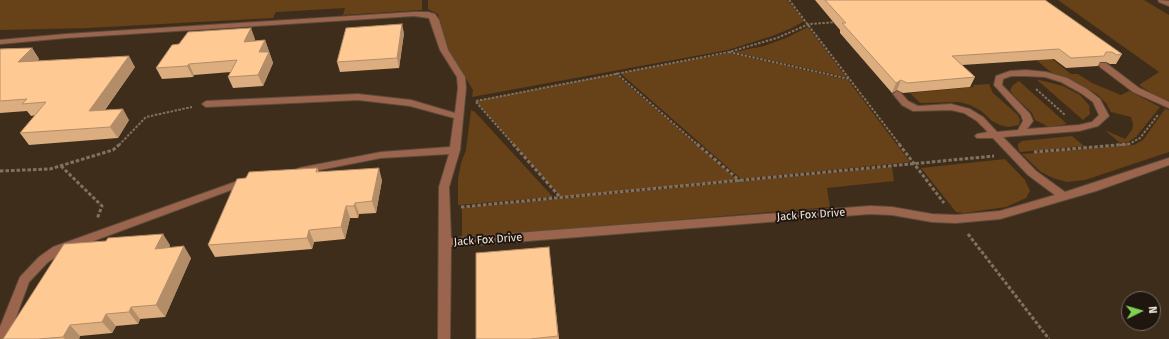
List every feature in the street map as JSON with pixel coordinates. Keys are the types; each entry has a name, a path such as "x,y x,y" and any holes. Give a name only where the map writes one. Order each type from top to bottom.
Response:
{"street":[{"path":"1162,0 1169,4"},
{"path":"0,42 66,36 428,14 435,20 444,50 461,77 462,88 455,150 444,187 444,339"},
{"path":"1103,65 1136,90 1167,105"},
{"path":"980,136 1078,128 1095,124 1104,116 1096,101 1084,91 1064,80 1046,75 1019,73 1010,74 999,78 998,85 1025,114 1028,122 1021,132"},
{"path":"897,94 905,103 916,109 951,107 967,111 980,119 1032,173 1063,196"},
{"path":"206,104 358,97 411,103 459,116"},
{"path":"287,173 381,155 455,150"},
{"name":"Jack Fox Drive","path":"445,243 870,210 892,211 932,218 956,219 1000,215 1169,161"},
{"path":"2,339 24,280 43,260 56,250 249,179 257,178"}],"path":[{"path":"789,0 809,24 914,164 1049,339"},
{"path":"560,198 475,101 616,72 729,52 777,38 809,24 840,22"},
{"path":"729,52 850,79"},
{"path":"616,72 741,181"},
{"path":"1019,73 1099,146"},
{"path":"0,171 50,169 113,150 130,136 146,117 206,104"},
{"path":"445,209 1129,144 1140,138 1167,105"},
{"path":"61,166 102,206 91,237"}],"shaded area":[{"path":"0,0 422,0 422,10 343,15 345,8 276,12 273,18 88,28 0,30"},
{"path":"428,0 787,0 804,21 792,28 772,36 728,50 472,97 473,90 447,48 438,14 428,9"},
{"path":"1058,0 1144,0 1169,15 1169,101 1156,96 1139,85 1159,72"},
{"path":"808,27 846,77 734,52 764,46 786,38"},
{"path":"729,53 848,80 910,162 741,179 620,73"},
{"path":"1051,58 1071,74 1078,74 1092,83 1121,95 1129,91 1160,107 1136,137 1128,142 1120,143 1105,130 1125,139 1132,130 1133,124 1131,117 1111,112 1106,103 1098,95 1077,82 1052,73 1035,59"},
{"path":"615,74 737,180 561,197 476,101"},
{"path":"1036,79 1063,86 1080,95 1089,105 1090,114 1083,120"},
{"path":"1019,81 1067,124 1049,127 1035,120 1032,113 1014,96 1010,90 1013,85"},
{"path":"989,84 993,93 1018,115 1020,120 1019,125 1008,127 1000,125 992,121 981,111 970,105 959,102 920,103 910,93 974,87 973,85"},
{"path":"1165,109 1169,110 1169,152 1085,180 1067,182 1053,178 1041,172 1022,154 1134,145 1143,140"},
{"path":"471,110 475,112 553,197 458,205 458,179 461,163 466,150"},
{"path":"1072,136 1084,146 1020,152 1018,148 1018,144 1022,141"},
{"path":"1005,159 1025,180 1030,191 1026,198 1006,207 964,213 956,212 921,168"},
{"path":"892,167 894,181 827,188 830,207 462,238 462,208"}],"building":[{"path":"825,0 1045,0 1122,54 1117,55 1112,52 1106,52 1104,56 1071,58 1059,49 952,56 975,77 907,83 901,80 896,83 842,23 846,23"},
{"path":"402,24 397,58 337,62 346,28"},
{"path":"251,28 244,42 265,40 259,52 269,52 258,75 228,77 237,60 156,68 172,45 179,44 188,32"},
{"path":"32,48 18,62 129,56 89,111 123,109 110,127 20,133 46,102 22,104 27,99 0,101 0,49"},
{"path":"317,168 316,172 379,168 372,201 355,203 354,206 346,206 341,227 309,230 307,238 208,245 237,179 246,178 249,172"},
{"path":"163,234 155,249 184,246 156,305 131,307 129,312 106,314 102,322 70,325 63,337 3,339 64,244 106,241 108,238"},
{"path":"549,247 558,336 530,339 476,339 476,253"}]}
